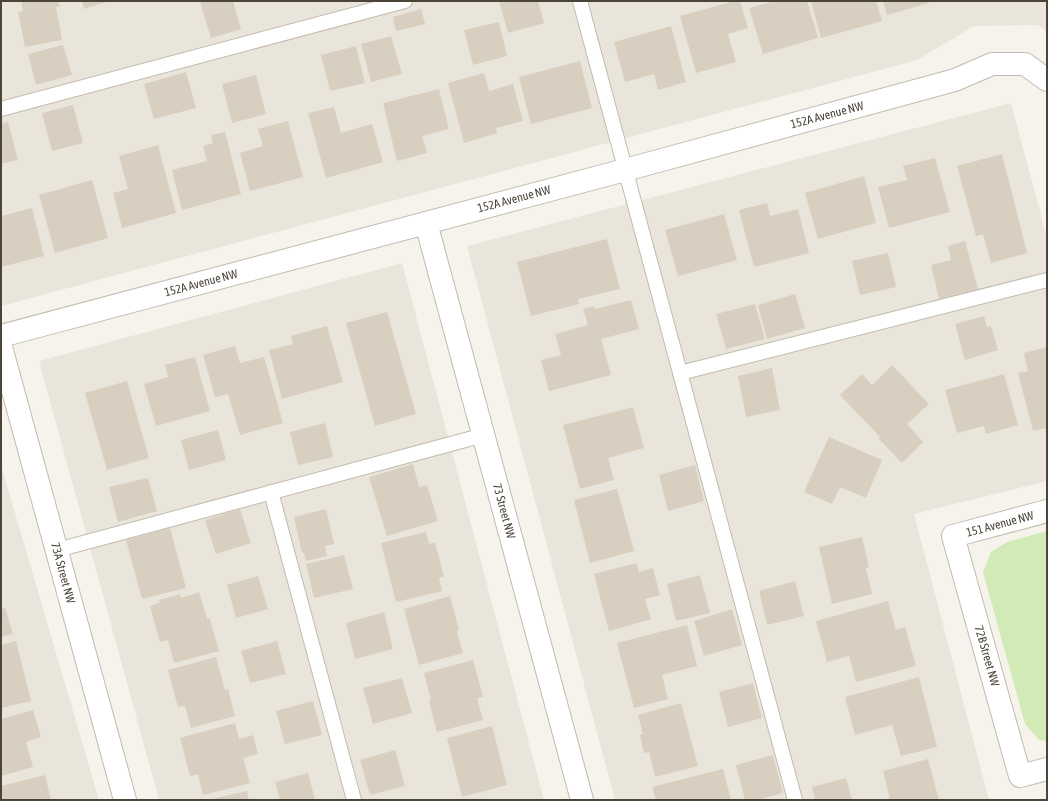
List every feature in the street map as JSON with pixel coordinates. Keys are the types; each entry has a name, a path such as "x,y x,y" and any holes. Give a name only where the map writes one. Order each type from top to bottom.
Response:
{"street":[{"name":"152A Avenue NW","path":"1,336 625,170 955,80 992,64 1025,64 1047,80"},
{"name":"73 Street NW","path":"426,223 582,800"},
{"name":"73A Street NW","path":"1,346 125,800"},
{"name":"151 Avenue NW","path":"954,536 1047,511"},
{"name":"72B Street NW","path":"954,536 1020,776 1047,769"}],"lane":[{"path":"1,109 405,1"},
{"path":"580,1 795,800"},
{"path":"680,373 1047,280"},
{"path":"57,550 484,436"},
{"path":"271,492 354,800"}],"shaded area":[{"path":"1,1 1047,1 1047,32 1038,25 974,26 917,60 1,306"},
{"path":"1011,103 1047,238 1047,481 914,514 989,800 615,800 467,246"},
{"path":"402,263 544,800 159,800 39,361"},
{"path":"1,465 99,800 1,800"}],"green space":[{"path":"1047,531 1047,741 1039,740 1025,724 983,572 991,552 1007,542"}],"building":[{"path":"21,1 58,1 60,7 56,7 62,40 25,47 18,12 23,11"},
{"path":"82,1 109,1 84,9"},
{"path":"233,1 241,29 211,38 200,2"},
{"path":"499,1 538,1 544,23 508,33"},
{"path":"734,1 740,1 748,28 728,34 736,62 696,73 680,16"},
{"path":"775,1 807,1 818,38 763,54 749,8"},
{"path":"811,1 876,1 882,21 821,38"},
{"path":"883,1 928,1 929,3 887,15"},
{"path":"421,9 425,24 396,31 393,17"},
{"path":"499,22 507,56 473,65 464,30"},
{"path":"671,26 686,82 658,90 654,74 625,82 614,42"},
{"path":"391,36 402,74 371,82 361,44"},
{"path":"63,45 72,75 36,85 28,54"},
{"path":"356,46 365,83 330,91 321,55"},
{"path":"580,61 592,108 531,124 519,77"},
{"path":"186,72 196,108 154,119 144,84"},
{"path":"484,73 489,91 513,84 523,121 496,128 497,133 464,143 448,83"},
{"path":"256,75 266,114 232,123 222,84"},
{"path":"439,89 449,129 422,136 427,153 397,161 383,103"},
{"path":"73,105 83,143 52,151 42,113"},
{"path":"334,107 341,133 372,124 383,162 326,178 308,113"},
{"path":"288,121 303,177 250,191 240,153 263,146 258,129"},
{"path":"8,122 18,160 1,164 1,124"},
{"path":"225,132 241,194 182,210 172,170 207,161 203,146 213,143 211,135"},
{"path":"158,145 176,213 122,228 113,193 128,189 119,156"},
{"path":"1002,154 1027,253 991,263 983,234 976,236 957,166"},
{"path":"935,158 950,212 889,228 878,187 907,180 903,166"},
{"path":"864,176 876,223 818,239 805,193"},
{"path":"92,180 108,238 55,253 39,195"},
{"path":"767,203 770,216 798,209 809,253 754,267 739,210"},
{"path":"32,208 44,256 1,267 1,216"},
{"path":"724,214 737,260 678,276 665,230"},
{"path":"607,239 620,289 578,299 579,304 531,316 517,262"},
{"path":"965,241 978,289 939,299 931,265 951,260 948,246"},
{"path":"888,253 896,287 860,295 852,261"},
{"path":"795,294 805,328 767,339 758,305"},
{"path":"631,300 639,329 601,339 611,375 549,391 541,360 561,355 555,334 588,325 583,309 594,306 595,309"},
{"path":"755,304 765,339 726,349 716,314"},
{"path":"387,312 416,414 375,426 346,323"},
{"path":"984,316 987,327 991,326 998,350 965,360 955,324"},
{"path":"327,326 343,382 282,399 269,350 293,344 291,336"},
{"path":"235,346 240,363 264,357 283,423 240,435 228,394 215,397 203,355"},
{"path":"1047,347 1047,428 1033,431 1018,373 1028,371 1024,353"},
{"path":"195,357 210,411 156,426 144,384 168,377 165,365"},
{"path":"892,365 929,404 907,424 923,442 902,463 878,438 880,437 840,395 862,374 872,385"},
{"path":"772,368 780,410 746,417 738,376"},
{"path":"1004,374 1018,425 986,434 984,426 957,433 945,390"},
{"path":"127,381 149,458 107,470 85,393"},
{"path":"633,407 644,448 608,458 614,480 580,489 563,425"},
{"path":"325,423 333,457 298,465 290,432"},
{"path":"218,430 226,460 189,470 181,440"},
{"path":"829,437 882,460 866,498 840,487 832,504 804,492"},
{"path":"413,464 419,487 427,485 438,521 387,536 369,477"},
{"path":"695,465 704,501 668,511 659,475"},
{"path":"148,478 157,511 118,522 109,487"},
{"path":"617,489 634,551 590,563 574,500"},
{"path":"240,509 251,543 216,554 205,520"},
{"path":"326,509 334,544 325,546 327,556 306,561 304,553 302,553 294,517"},
{"path":"170,528 186,588 142,599 126,540"},
{"path":"426,532 429,544 435,542 444,577 439,578 442,591 396,602 381,543"},
{"path":"862,537 869,567 866,568 872,594 832,604 819,547"},
{"path":"344,555 353,589 314,598 306,564"},
{"path":"636,563 639,572 653,568 660,595 645,599 651,619 609,631 594,574"},
{"path":"700,575 710,613 676,621 667,584"},
{"path":"258,576 268,609 236,618 227,585"},
{"path":"795,581 804,616 767,625 759,591"},
{"path":"199,592 207,619 210,619 219,651 174,663 168,640 160,642 150,606 160,602 159,600 180,594 181,598"},
{"path":"450,596 459,630 457,632 463,653 419,665 404,609"},
{"path":"888,601 896,630 905,627 916,666 856,682 849,656 827,662 816,621"},
{"path":"5,608 13,634 1,637 1,609"},
{"path":"732,609 742,645 704,656 694,621"},
{"path":"384,612 393,649 355,659 346,623"},
{"path":"687,625 697,666 662,675 668,699 634,708 617,643"},
{"path":"16,641 31,701 1,708 1,645"},
{"path":"277,641 286,674 250,683 241,651"},
{"path":"216,657 225,690 228,689 235,716 191,728 185,706 178,707 168,670"},
{"path":"473,660 483,697 477,698 483,720 437,732 424,673"},
{"path":"919,677 937,747 901,756 892,725 855,735 845,697"},
{"path":"402,678 412,713 373,724 363,688"},
{"path":"753,683 762,718 728,727 719,692"},
{"path":"313,701 322,735 285,744 276,711"},
{"path":"681,703 698,766 655,777 649,752 644,753 640,735 643,734 638,715"},
{"path":"33,710 41,737 26,742 33,767 1,776 1,719"},
{"path":"235,723 239,739 253,735 258,754 243,758 250,783 203,795 198,774 190,776 180,738"},
{"path":"492,726 507,785 462,797 447,738"},
{"path":"395,750 405,786 370,795 360,760"},
{"path":"773,755 783,793 757,800 745,800 736,765"},
{"path":"928,759 939,800 890,800 883,771"},
{"path":"723,769 731,800 656,800 652,787"},
{"path":"308,773 315,800 280,800 275,782"},
{"path":"45,775 51,800 1,800 1,786"},
{"path":"846,778 852,800 815,800 812,787"},
{"path":"247,791 249,800 212,799"}]}
